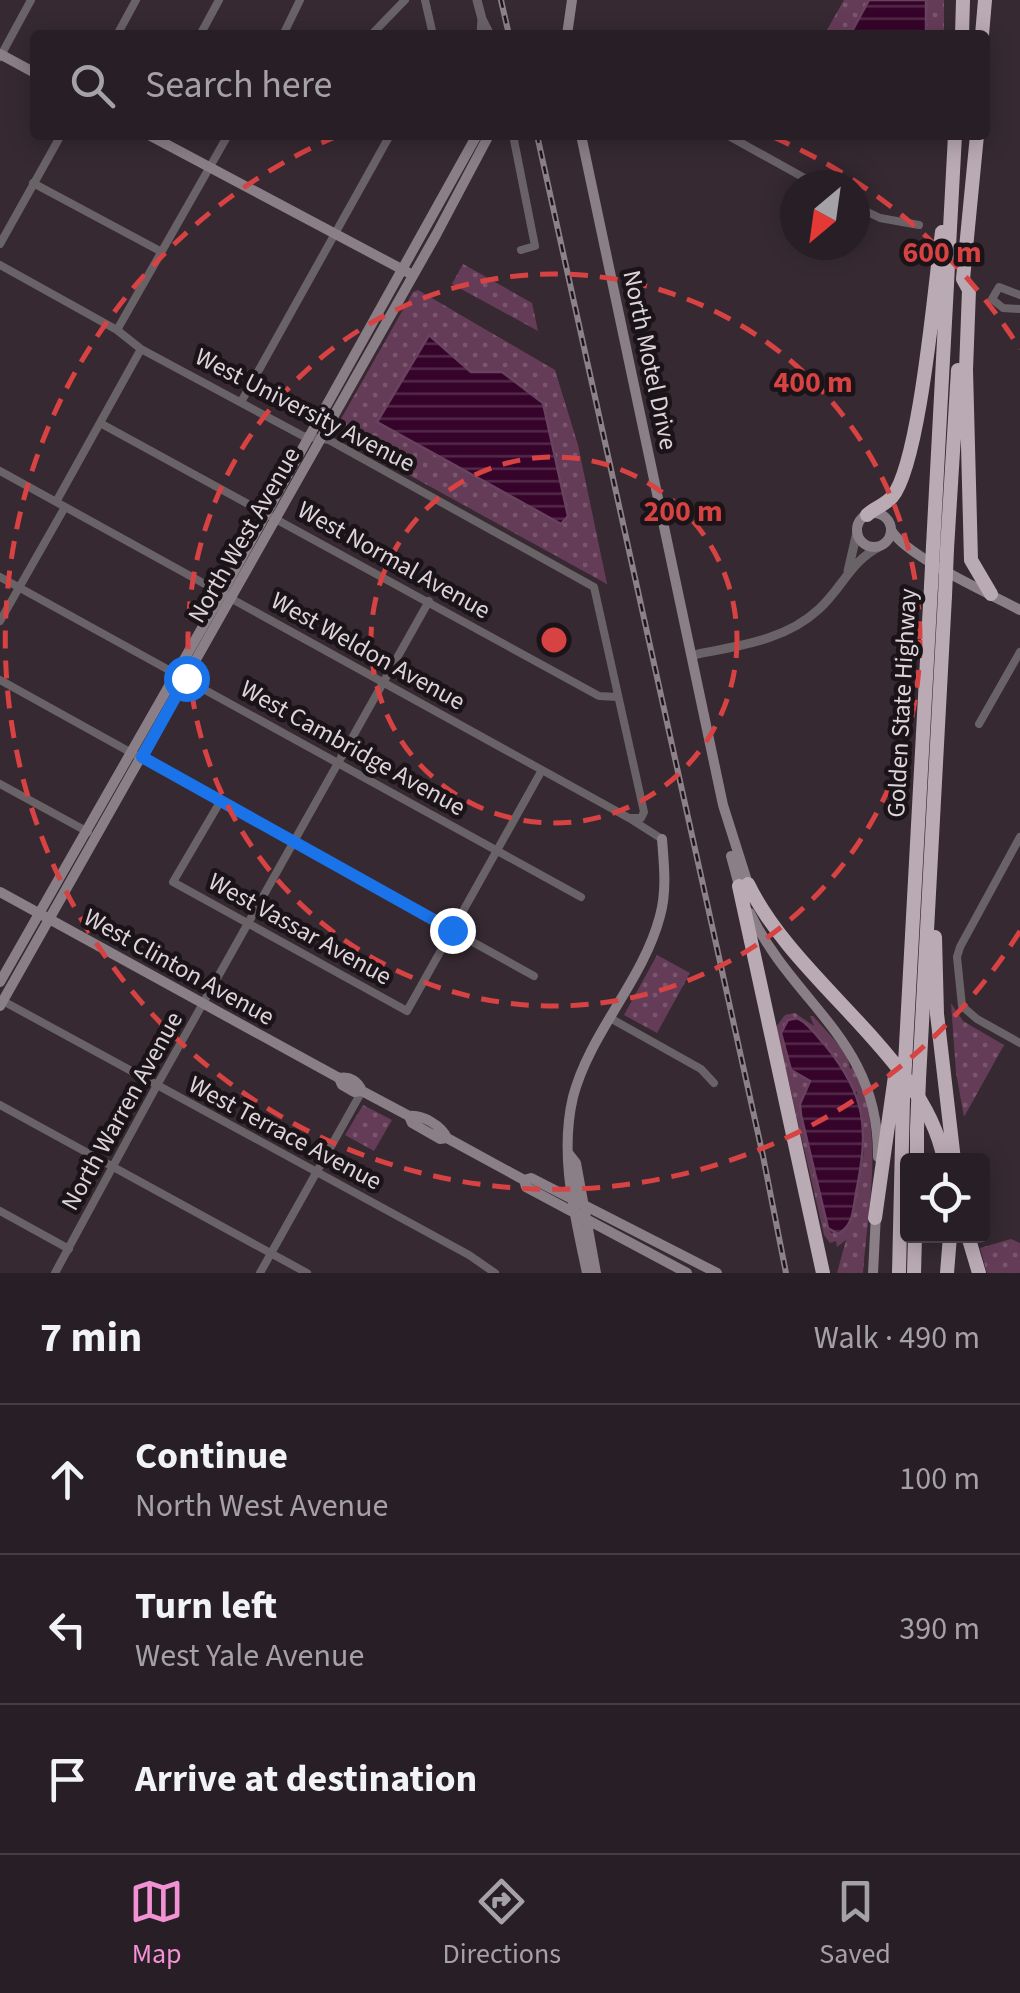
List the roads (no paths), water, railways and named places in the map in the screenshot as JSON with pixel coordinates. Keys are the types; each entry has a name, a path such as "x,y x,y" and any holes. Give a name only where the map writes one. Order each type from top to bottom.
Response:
{"highway":[{"path":"962,0 969,30"},
{"path":"971,30 977,0"},
{"path":"971,30 985,0"},
{"name":"Golden State Highway","path":"916,1153 945,596 940,548 955,140"},
{"path":"962,578 971,560 968,290 963,279 974,140"},
{"path":"867,514 894,495 908,454 921,391 954,152"},
{"name":"Golden State Highway","path":"899,1273 903,1098 899,1067 911,946 931,586 940,548 963,279"},
{"path":"971,560 991,594"},
{"path":"932,833 937,1014 953,1153"},
{"path":"743,885 782,940 910,1084 929,1114 942,1153"},
{"path":"743,885 823,1273"},
{"path":"876,1218 899,1067"},
{"path":"914,1273 915,1243"},
{"path":"947,1273 949,1243"},
{"path":"970,1243 980,1273"}],"main road":[{"path":"569,30 572,0"},
{"path":"0,56 30,71"},
{"path":"159,140 408,273"},
{"name":"North West Avenue","path":"0,982 92,834 316,438 408,273 474,140"},
{"path":"469,174 465,168 475,140"},
{"name":"North West Avenue","path":"408,273 444,220 487,140"},
{"name":"North Motel Drive","path":"583,140 722,805 743,885 765,940 848,1047 866,1078 878,1132 872,1271"},
{"path":"444,220 459,181 454,176"},
{"path":"916,553 864,545 856,532 859,522 867,514 883,516 897,538 916,553 1020,610"},
{"path":"880,547 892,530"},
{"path":"618,1237 604,1240 599,1246 600,1266 593,1272 578,1202 576,1163 569,1154 569,1126 583,1068 648,947 661,914 665,874 662,839"},
{"name":"West Clinton Avenue","path":"0,892 339,1078 359,1083 362,1091 409,1116 412,1124 448,1138 524,1180 526,1186 581,1218 687,1273"},
{"name":"North West Avenue","path":"1,1004 44,915"},
{"name":"West Clinton Avenue","path":"524,1180 531,1178 717,1273"}],"street":[{"path":"0,56 32,0"},
{"path":"120,30 136,0"},
{"path":"203,30 220,0"},
{"path":"285,30 300,0"},
{"path":"377,30 405,0"},
{"path":"424,0 432,30"},
{"path":"478,0 488,30"},
{"path":"481,30 482,19"},
{"path":"0,244 58,140"},
{"path":"116,330 225,140"},
{"path":"241,402 387,140"},
{"path":"513,140 535,246 521,250"},
{"path":"736,140 791,170"},
{"path":"33,183 160,251"},
{"path":"870,213 919,225"},
{"path":"0,218 12,224"},
{"name":"West University Avenue","path":"0,265 116,330 141,349 241,402 316,438 330,440 594,587 617,697"},
{"path":"1020,295 999,288 992,299 997,306 1020,310"},
{"path":"0,621 141,349"},
{"name":"West Normal Avenue","path":"100,423 599,696 617,697"},
{"name":"West Weldon Avenue","path":"0,471 662,839"},
{"path":"848,571 856,532"},
{"path":"693,656 772,637 793,628 824,604 848,571 880,547"},
{"name":"West Cambridge Avenue","path":"0,577 581,896"},
{"name":"North Warren Avenue","path":"55,1273 429,602"},
{"path":"980,724 1020,652"},
{"path":"0,680 534,976"},
{"path":"617,697 644,812 638,820 630,818"},
{"path":"452,930 542,770"},
{"path":"0,784 92,834"},
{"name":"West Vassar Avenue","path":"220,802 174,882 407,1012 452,930"},
{"path":"1020,837 957,957 962,1006 1020,1043"},
{"name":"West Terrace Avenue","path":"1,1004 469,1255 494,1273"},
{"path":"610,1018 700,1069 714,1082"},
{"path":"260,1273 362,1091"},
{"path":"0,1105 307,1273"},
{"path":"0,1211 69,1248"}],"railway":[{"path":"501,0 508,30"},
{"path":"538,140 786,1273"}]}
